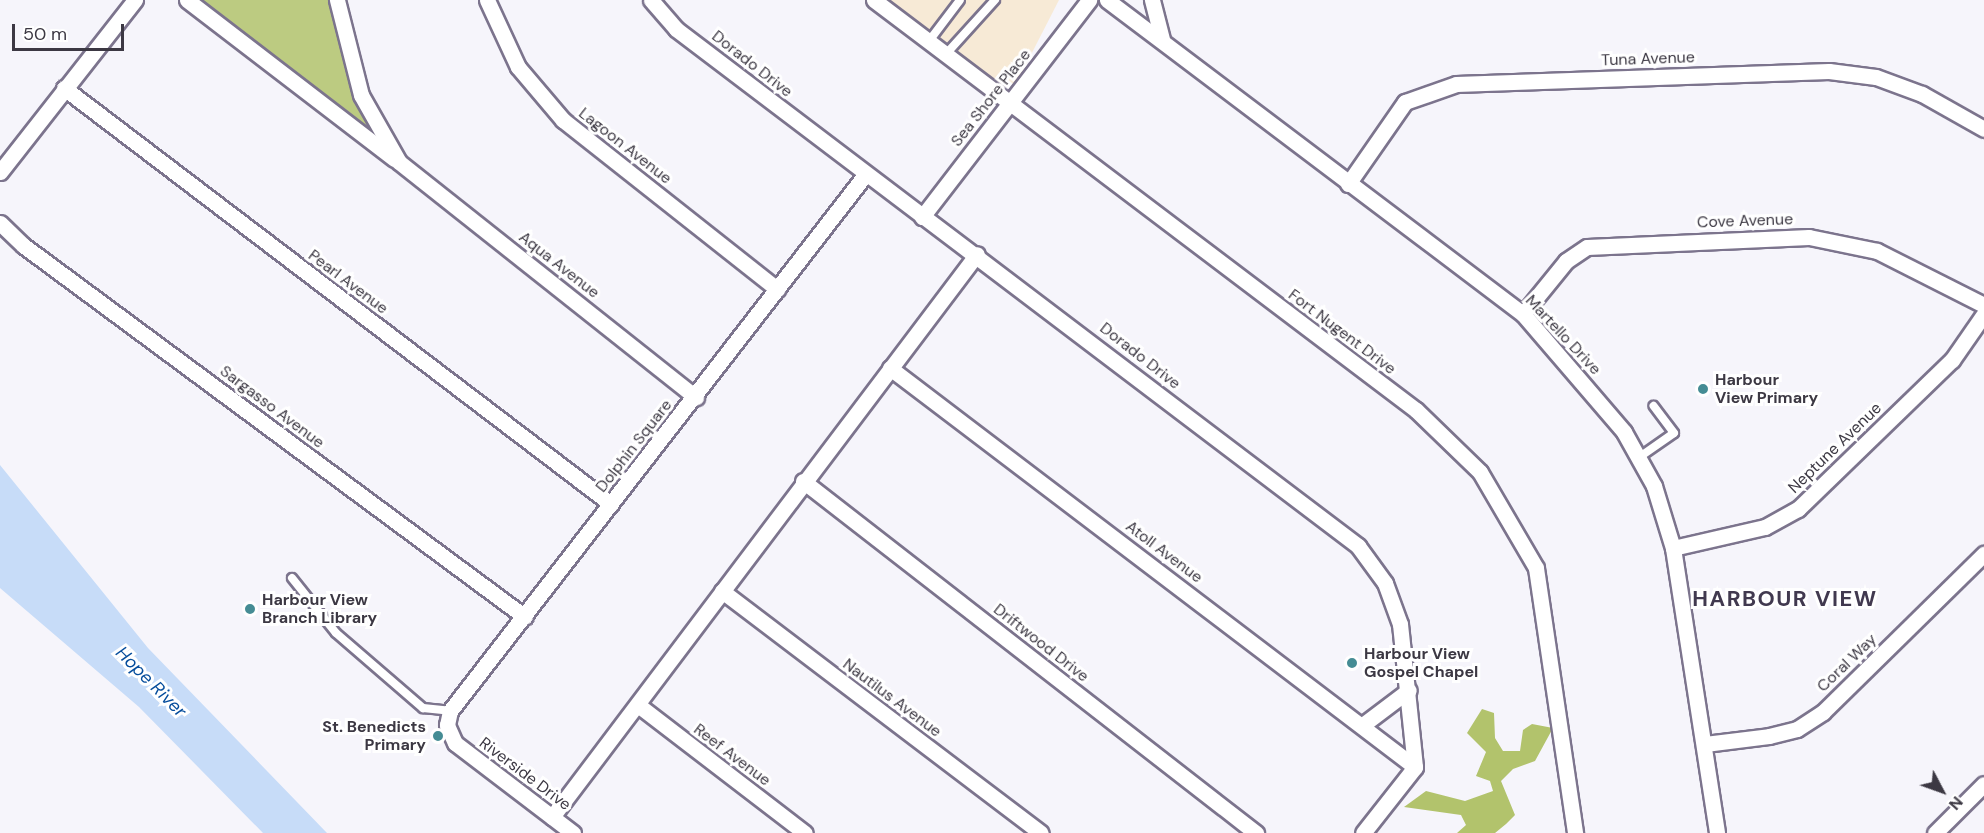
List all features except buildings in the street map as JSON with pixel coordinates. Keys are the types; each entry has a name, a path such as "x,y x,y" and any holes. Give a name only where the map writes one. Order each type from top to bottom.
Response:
{"street":[{"path":"0,172 135,0"},
{"name":"Aqua Avenue","path":"187,0 399,162 696,397"},
{"name":"Aqua Avenue","path":"337,0 361,95 399,162"},
{"name":"Lagoon Avenue","path":"487,0 518,67 563,120 777,289"},
{"name":"Dorado Drive","path":"651,0 676,29 922,217 977,254 1358,546 1385,583 1400,624 1409,690 1415,766"},
{"name":"Fort Nugent Drive","path":"874,0 1416,410 1480,472 1536,568 1575,833"},
{"name":"Sea Shore Place","path":"922,217 1089,0"},
{"name":"Martello Drive","path":"1107,0 1162,39 1348,184 1523,314 1641,456 1673,548 1717,833"},
{"path":"1152,0 1162,39"},
{"name":"Tuna Avenue","path":"1348,184 1405,102 1456,84 1829,71 1876,77 1922,94 1984,129"},
{"name":"Pearl Avenue","path":"64,88 611,504"},
{"name":"Dolphin Square","path":"450,711 696,397 865,174"},
{"name":"Sargasso Avenue","path":"0,223 24,246 525,617"},
{"name":"Cove Avenue","path":"1523,314 1566,261 1587,247 1809,237 1877,251 1984,305"},
{"path":"552,817 638,705 803,481 977,254"},
{"name":"Neptune Avenue","path":"1673,548 1765,527 1798,509 1952,360 1984,314"},
{"name":"Atoll Avenue","path":"890,368 1364,724 1415,766"},
{"name":"Driftwood Drive","path":"803,481 1256,833"},
{"name":"Coral Way","path":"1705,744 1779,734 1823,712 1984,554"},
{"name":"Nautilus Avenue","path":"722,591 1041,833"},
{"path":"1364,724 1409,690"},
{"name":"Reef Avenue","path":"638,705 806,833"},
{"name":"Riverside Drive","path":"450,711 447,725 455,743 573,833"},
{"path":"1363,833 1415,766"},
{"path":"1935,833 1984,784"}],"lane":[{"path":"928,41 960,0"},
{"path":"946,54 995,0"},
{"path":"1641,456 1674,433 1654,406"},
{"path":"292,578 336,633 423,708 450,711"}],"shaded area":[{"path":"889,0 1059,0 1017,82 1001,88"}],"green space":[{"path":"200,0 334,0 371,129"},
{"path":"1482,709 1494,713 1495,738 1503,751 1520,751 1523,730 1532,724 1553,728 1535,761 1513,769 1501,781 1515,815 1495,833 1457,833 1466,825 1461,815 1404,807 1426,791 1465,801 1493,791 1490,781 1476,776 1486,752 1467,733"}],"water":[{"name":"Hope River","path":"0,465 148,648 327,833 263,833 139,707 0,588"}],"place":[{"name":"Harbour View Primary","path":"1703,389"},
{"name":"Harbour View Branch Library","path":"250,609"},
{"name":"Harbour View Gospel Chapel","path":"1352,663"},
{"name":"St. Benedicts Primary","path":"438,736"}],"district":[{"name":"HARBOUR VIEW","path":"1785,599"}]}
